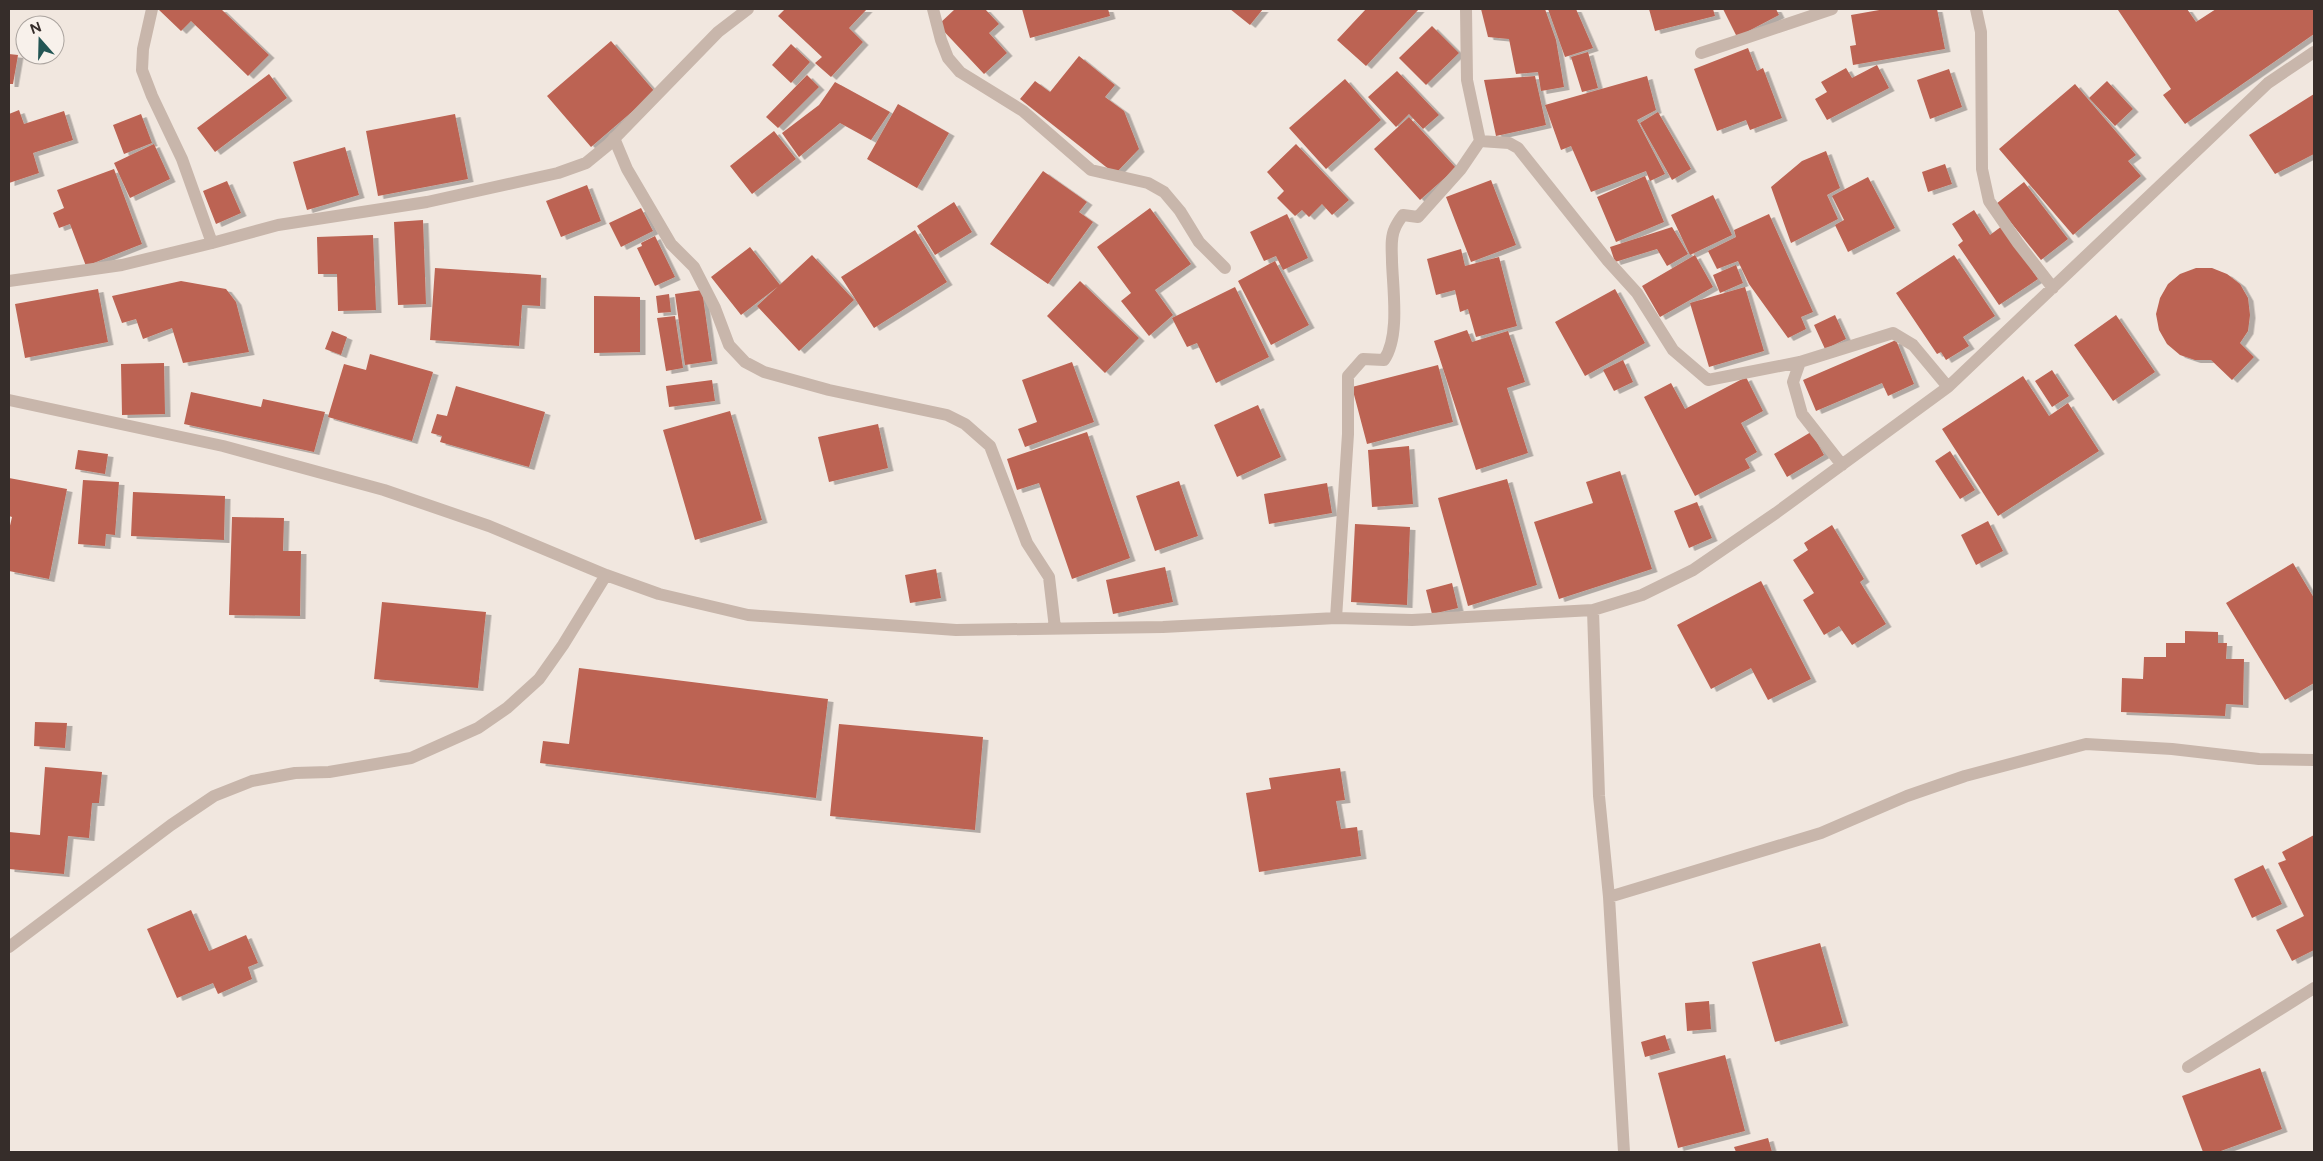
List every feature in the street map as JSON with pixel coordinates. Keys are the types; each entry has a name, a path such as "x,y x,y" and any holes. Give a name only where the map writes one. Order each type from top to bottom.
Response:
{"street":[{"path":"152,9 143,50 142,70 152,96 182,159 212,243"},
{"path":"9,281 122,265 212,243 278,224 427,202 558,172 586,163 614,138 718,32 748,9"},
{"path":"933,9 948,58 960,72 1023,111 1091,170 1148,183 1164,192 1180,212 1199,242 1225,268"},
{"path":"1336,618 1348,434 1348,376 1364,359 1384,360 1391,350 1393,312 1391,242 1394,228 1403,215 1418,217 1461,169 1480,141 1467,80 1466,9"},
{"path":"1701,53 1832,9"},
{"path":"1976,9 1981,32 1982,169 1989,201 2018,243 2053,288"},
{"path":"9,400 223,446 384,490 489,526 659,594 748,616 956,630 1182,626 1336,618 1412,620 1593,610 1642,595 1693,570 1776,514 1948,387 2268,83 2314,52"},
{"path":"614,138 627,169 671,244 694,267 715,308 729,345 744,362 764,372 830,390 947,415 965,424 990,446 1027,543 1049,577 1054,628"},
{"path":"1480,141 1509,143 1518,148 1597,248 1637,293 1673,350 1708,380 1800,362 1893,333 1913,345 1948,387"},
{"path":"1800,362 1793,382 1802,414 1842,465"},
{"path":"9,947 116,868 170,825 214,796 252,781 295,773 329,772 411,758 478,728 507,708 539,679 563,645 606,574"},
{"path":"1593,610 1599,796 1609,897 1624,1152"},
{"path":"1609,897 1821,833 1907,796 1965,776 2086,744 2172,749 2259,759 2314,760"},
{"path":"2188,1067 2314,988"}],"building":[{"path":"158,9 221,9 269,55 248,76 191,21 181,31"},
{"path":"785,9 867,9 849,28 863,42 831,77 815,63 822,57 778,16"},
{"path":"955,9 985,9 999,24 989,33 1007,53 984,74 938,25"},
{"path":"1022,9 1108,9 1110,16 1030,38"},
{"path":"1230,9 1263,9 1250,25"},
{"path":"1366,9 1419,9 1366,66 1337,40"},
{"path":"1481,9 1545,9 1556,40 1564,87 1541,91 1538,72 1516,74 1509,39 1488,37"},
{"path":"1548,9 1576,9 1593,48 1565,57"},
{"path":"1649,9 1713,9 1715,16 1655,31"},
{"path":"1723,9 1776,9 1779,15 1737,37"},
{"path":"1885,9 1937,9 1945,49 1853,65 1850,46 1856,45 1851,15"},
{"path":"2187,9 2196,22 2216,9 2314,9 2314,34 2185,124 2163,95 2171,89 2118,10"},
{"path":"1432,26 1459,53 1426,85 1399,58"},
{"path":"611,41 655,92 591,147 547,96"},
{"path":"791,44 810,62 791,83 772,65"},
{"path":"1748,48 1757,71 1763,68 1782,118 1750,130 1746,120 1717,131 1694,69"},
{"path":"1588,52 1598,88 1582,92 1571,57"},
{"path":"9,54 15,55 16,65 13,84 9,84"},
{"path":"1079,56 1115,85 1105,97 1124,111 1139,149 1115,174 1020,99 1035,81 1050,92"},
{"path":"1877,65 1889,88 1827,120 1815,99 1827,92 1821,82 1846,68 1852,78"},
{"path":"1949,69 1962,107 1930,119 1917,80"},
{"path":"1397,71 1439,115 1423,129 1409,114 1396,127 1368,97"},
{"path":"269,74 287,98 215,152 197,128"},
{"path":"807,75 819,87 778,128 766,117"},
{"path":"1535,76 1546,125 1496,136 1484,80"},
{"path":"1647,76 1656,110 1637,120 1665,174 1650,181 1646,171 1591,192 1571,146 1561,150 1545,105"},
{"path":"1345,79 1381,120 1326,169 1289,128"},
{"path":"2107,81 2133,109 2115,126 2089,98"},
{"path":"835,82 890,112 871,140 840,123 799,157 782,133 819,105"},
{"path":"2075,84 2136,155 2128,161 2141,176 2073,235 1999,149"},
{"path":"2314,94 2314,154 2275,174 2249,135"},
{"path":"898,104 949,133 917,188 867,159"},
{"path":"19,110 24,124 64,111 73,140 33,153 39,173 9,183 9,114"},
{"path":"1658,112 1691,169 1672,180 1640,123"},
{"path":"141,114 152,143 124,154 113,125"},
{"path":"455,114 468,179 378,196 366,131"},
{"path":"1409,117 1456,168 1420,200 1374,149"},
{"path":"774,131 796,159 752,194 730,166"},
{"path":"154,144 170,179 130,198 114,163"},
{"path":"1296,144 1349,200 1332,215 1322,204 1309,217 1302,210 1295,216 1277,198 1284,191 1267,172"},
{"path":"345,147 359,195 307,210 293,162"},
{"path":"1826,151 1840,188 1827,195 1838,219 1791,243 1771,187 1802,161"},
{"path":"1945,164 1952,184 1928,192 1922,172"},
{"path":"114,169 142,244 86,266 70,224 59,228 53,213 64,208 57,190"},
{"path":"1043,171 1087,202 1079,212 1093,222 1048,284 990,244"},
{"path":"1645,176 1664,222 1616,242 1597,197"},
{"path":"1868,177 1895,228 1848,252 1835,225 1844,220 1832,196"},
{"path":"1491,180 1516,245 1471,262 1446,197"},
{"path":"227,181 241,213 216,224 203,191"},
{"path":"2024,182 2068,239 2041,260 1996,204"},
{"path":"587,185 601,221 561,237 546,201"},
{"path":"1713,195 1732,235 1690,255 1671,215"},
{"path":"954,202 972,232 935,255 917,226"},
{"path":"641,208 653,231 621,247 609,223"},
{"path":"1150,208 1191,264 1155,290 1173,315 1149,336 1121,301 1131,293 1097,247"},
{"path":"1974,210 1990,235 2002,226 2038,279 1999,305 1958,245 1963,241 1952,224"},
{"path":"1287,214 1308,258 1283,270 1276,256 1264,261 1250,232"},
{"path":"1769,214 1813,312 1801,317 1806,329 1788,338 1749,284 1738,261 1717,269 1708,251 1736,237 1734,230"},
{"path":"423,220 426,304 398,305 394,222"},
{"path":"1672,227 1688,254 1667,266 1657,249 1615,262 1610,247"},
{"path":"915,230 947,282 874,328 841,277"},
{"path":"373,235 376,310 338,311 337,274 318,274 317,237"},
{"path":"655,236 675,277 655,286 637,248 642,246 641,243"},
{"path":"750,247 780,285 741,315 711,277"},
{"path":"1461,249 1465,266 1499,257 1517,326 1476,337 1468,309 1460,312 1455,290 1436,295 1427,259"},
{"path":"812,255 854,300 799,351 757,306"},
{"path":"1695,255 1713,287 1660,317 1642,286"},
{"path":"1954,255 1995,316 1963,337 1969,346 1946,360 1941,352 1937,354 1896,293"},
{"path":"1275,261 1309,325 1271,345 1238,281"},
{"path":"1736,265 1743,283 1720,293 1713,275"},
{"path":"435,268 541,275 540,306 522,305 519,346 430,340"},
{"path":"2196,268 2212,268 2227,274 2240,284 2248,298 2250,315 2248,331 2240,343 2254,357 2232,380 2211,360 2195,360 2180,355 2167,344 2159,330 2156,314 2160,298 2168,284 2180,274"},
{"path":"181,281 226,289 236,302 249,352 183,363 172,328 143,339 136,319 122,323 112,296"},
{"path":"1080,281 1139,338 1105,373 1047,316"},
{"path":"1235,287 1269,357 1216,383 1197,343 1187,347 1172,318"},
{"path":"1745,287 1764,351 1709,367 1690,303"},
{"path":"98,289 108,342 25,358 15,304"},
{"path":"1615,289 1645,343 1585,376 1555,322"},
{"path":"702,290 712,361 685,365 675,294"},
{"path":"669,294 671,312 658,313 656,296"},
{"path":"594,296 640,297 640,352 594,353"},
{"path":"1835,315 1846,339 1825,349 1814,325"},
{"path":"2116,315 2155,372 2113,401 2074,345"},
{"path":"675,316 683,368 666,371 657,318"},
{"path":"1467,330 1472,342 1508,331 1525,382 1507,388 1528,453 1476,470 1434,341"},
{"path":"332,331 347,337 341,355 325,349"},
{"path":"1896,340 1914,384 1888,396 1882,383 1816,411 1803,380"},
{"path":"370,354 433,372 412,441 328,417 344,364 366,370"},
{"path":"1623,360 1633,382 1614,391 1603,370"},
{"path":"1072,362 1094,422 1025,447 1018,429 1037,422 1022,380"},
{"path":"164,363 165,414 122,415 121,364"},
{"path":"1438,365 1453,422 1367,444 1352,387"},
{"path":"2052,370 2069,396 2052,407 2035,381"},
{"path":"2023,376 2049,416 2068,403 2099,451 1998,516 1942,429"},
{"path":"1746,377 1763,411 1741,423 1757,452 1745,459 1750,468 1695,496 1644,397 1671,383 1685,409"},
{"path":"712,380 715,401 669,407 666,386"},
{"path":"456,386 545,412 529,467 440,442 442,436 431,433 437,414 447,416"},
{"path":"191,392 261,407 263,399 325,412 314,452 184,424"},
{"path":"1258,405 1281,457 1237,477 1214,425"},
{"path":"730,411 762,520 695,540 663,430"},
{"path":"878,424 888,468 829,482 818,437"},
{"path":"1087,432 1130,558 1072,579 1039,483 1017,490 1007,459"},
{"path":"1811,432 1824,455 1787,477 1774,454"},
{"path":"1409,446 1413,504 1372,507 1368,450"},
{"path":"78,450 108,454 105,474 75,469"},
{"path":"1950,451 1975,490 1960,499 1935,461"},
{"path":"1620,471 1652,569 1559,599 1534,522 1593,503 1586,482"},
{"path":"9,478 67,489 49,579 9,571 9,530 12,517 9,516"},
{"path":"1507,479 1537,585 1468,606 1438,498"},
{"path":"83,480 119,482 115,535 106,534 105,546 78,544"},
{"path":"1179,481 1198,536 1155,551 1136,496"},
{"path":"1327,483 1332,513 1269,524 1264,494"},
{"path":"133,492 225,496 224,540 131,536"},
{"path":"1697,502 1712,538 1689,548 1674,511"},
{"path":"232,517 284,518 283,551 301,551 300,616 229,615"},
{"path":"1988,521 2003,551 1976,565 1961,535"},
{"path":"1355,524 1410,527 1407,605 1351,602"},
{"path":"1832,525 1864,579 1860,582 1886,624 1852,645 1839,626 1824,635 1803,600 1814,593 1793,560 1808,550 1804,543"},
{"path":"2293,563 2314,598 2314,683 2285,700 2226,603"},
{"path":"1165,567 1173,602 1113,614 1106,580"},
{"path":"936,569 941,598 910,603 905,575"},
{"path":"1761,581 1811,679 1768,700 1751,668 1711,689 1677,625"},
{"path":"1452,583 1458,608 1432,614 1426,590"},
{"path":"382,602 486,612 478,688 374,679"},
{"path":"2185,631 2218,632 2218,643 2227,643 2226,659 2244,659 2243,705 2226,704 2225,716 2121,712 2122,678 2143,679 2144,657 2166,657 2166,643 2185,643"},
{"path":"579,668 828,699 816,798 540,763 543,741 569,744"},
{"path":"35,722 67,723 65,748 34,746"},
{"path":"839,724 983,737 975,830 830,816"},
{"path":"45,767 102,772 99,803 92,803 89,838 68,836 64,874 9,869 9,832 40,835"},
{"path":"1340,768 1345,800 1336,801 1341,829 1357,827 1361,856 1259,872 1246,793 1271,789 1269,778"},
{"path":"2314,835 2314,950 2292,961 2276,930 2304,916 2278,863 2286,860 2282,852"},
{"path":"2263,865 2282,904 2252,918 2234,879"},
{"path":"191,910 209,951 246,935 258,963 248,967 252,979 218,994 213,983 177,998 147,929"},
{"path":"1820,943 1843,1023 1775,1042 1752,962"},
{"path":"1709,1001 1711,1029 1687,1031 1685,1003"},
{"path":"1665,1035 1670,1050 1645,1057 1641,1042"},
{"path":"1725,1055 1745,1131 1678,1148 1658,1073"},
{"path":"2260,1068 2282,1129 2218,1152 2203,1152 2182,1096"},
{"path":"1768,1138 1772,1152 1736,1152 1734,1147"}]}
